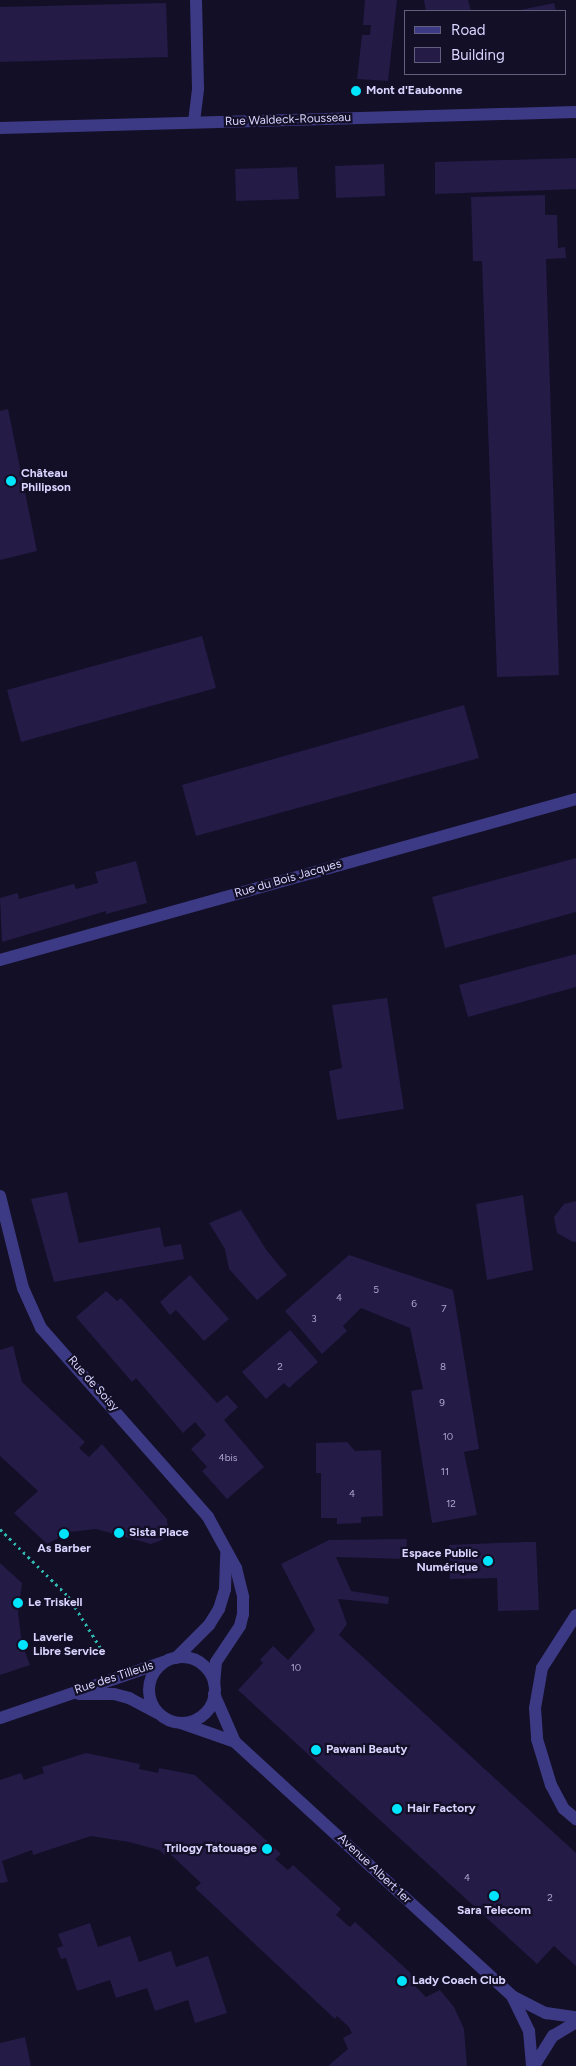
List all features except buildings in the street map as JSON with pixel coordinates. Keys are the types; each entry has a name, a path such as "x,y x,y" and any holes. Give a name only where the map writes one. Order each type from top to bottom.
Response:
{"street":[{"path":"194,122 198,88 196,0"},
{"name":"Rue Waldeck-Rousseau","path":"0,128 576,112"},
{"name":"Rue du Bois Jacques","path":"0,960 576,799"},
{"name":"Rue de Soisy","path":"0,1196 23,1288 41,1328 197,1504 241,1580 243,1614 240,1626 216,1662 214,1688"},
{"path":"171,1659 196,1660 205,1666 214,1688 212,1703 199,1718 179,1722 160,1714 150,1696 150,1686 152,1676 171,1659 201,1634 219,1609 225,1589 226,1552"},
{"path":"576,1615 542,1668 535,1708 537,1739 551,1785 564,1809 576,1819"},
{"name":"Rue des Tilleuls","path":"0,1718 171,1659"},
{"name":"Avenue Albert 1er","path":"214,1688 223,1720 235,1742 512,1996 546,2013 576,2017"},
{"name":"Rue des Tilleuls","path":"62,1696 114,1694 129,1698 160,1714"},
{"name":"Avenue Albert 1er","path":"179,1722 235,1742"},
{"name":"Avenue Albert 1er","path":"512,1996 529,2031 533,2066"},
{"path":"533,2066 553,2036 576,2022"}],"path":[{"path":"0,1529 68,1596 108,1661 112,1679"}],"place":[{"name":"Mont d'Eaubonne","path":"356,91"},
{"name":"Château Philipson","path":"11,481"},
{"name":"Sista Place","path":"119,1533"},
{"name":"As Barber","path":"64,1534"},
{"name":"Espace Public Numérique","path":"488,1561"},
{"name":"Le Triskell","path":"18,1603"},
{"name":"Laverie Libre Service","path":"23,1645"},
{"name":"Pawani Beauty","path":"316,1750"},
{"name":"Hair Factory","path":"397,1809"},
{"name":"Trilogy Tatouage","path":"267,1849"},
{"name":"Sara Telecom","path":"494,1896"},
{"name":"Lady Coach Club","path":"402,1981"}]}
